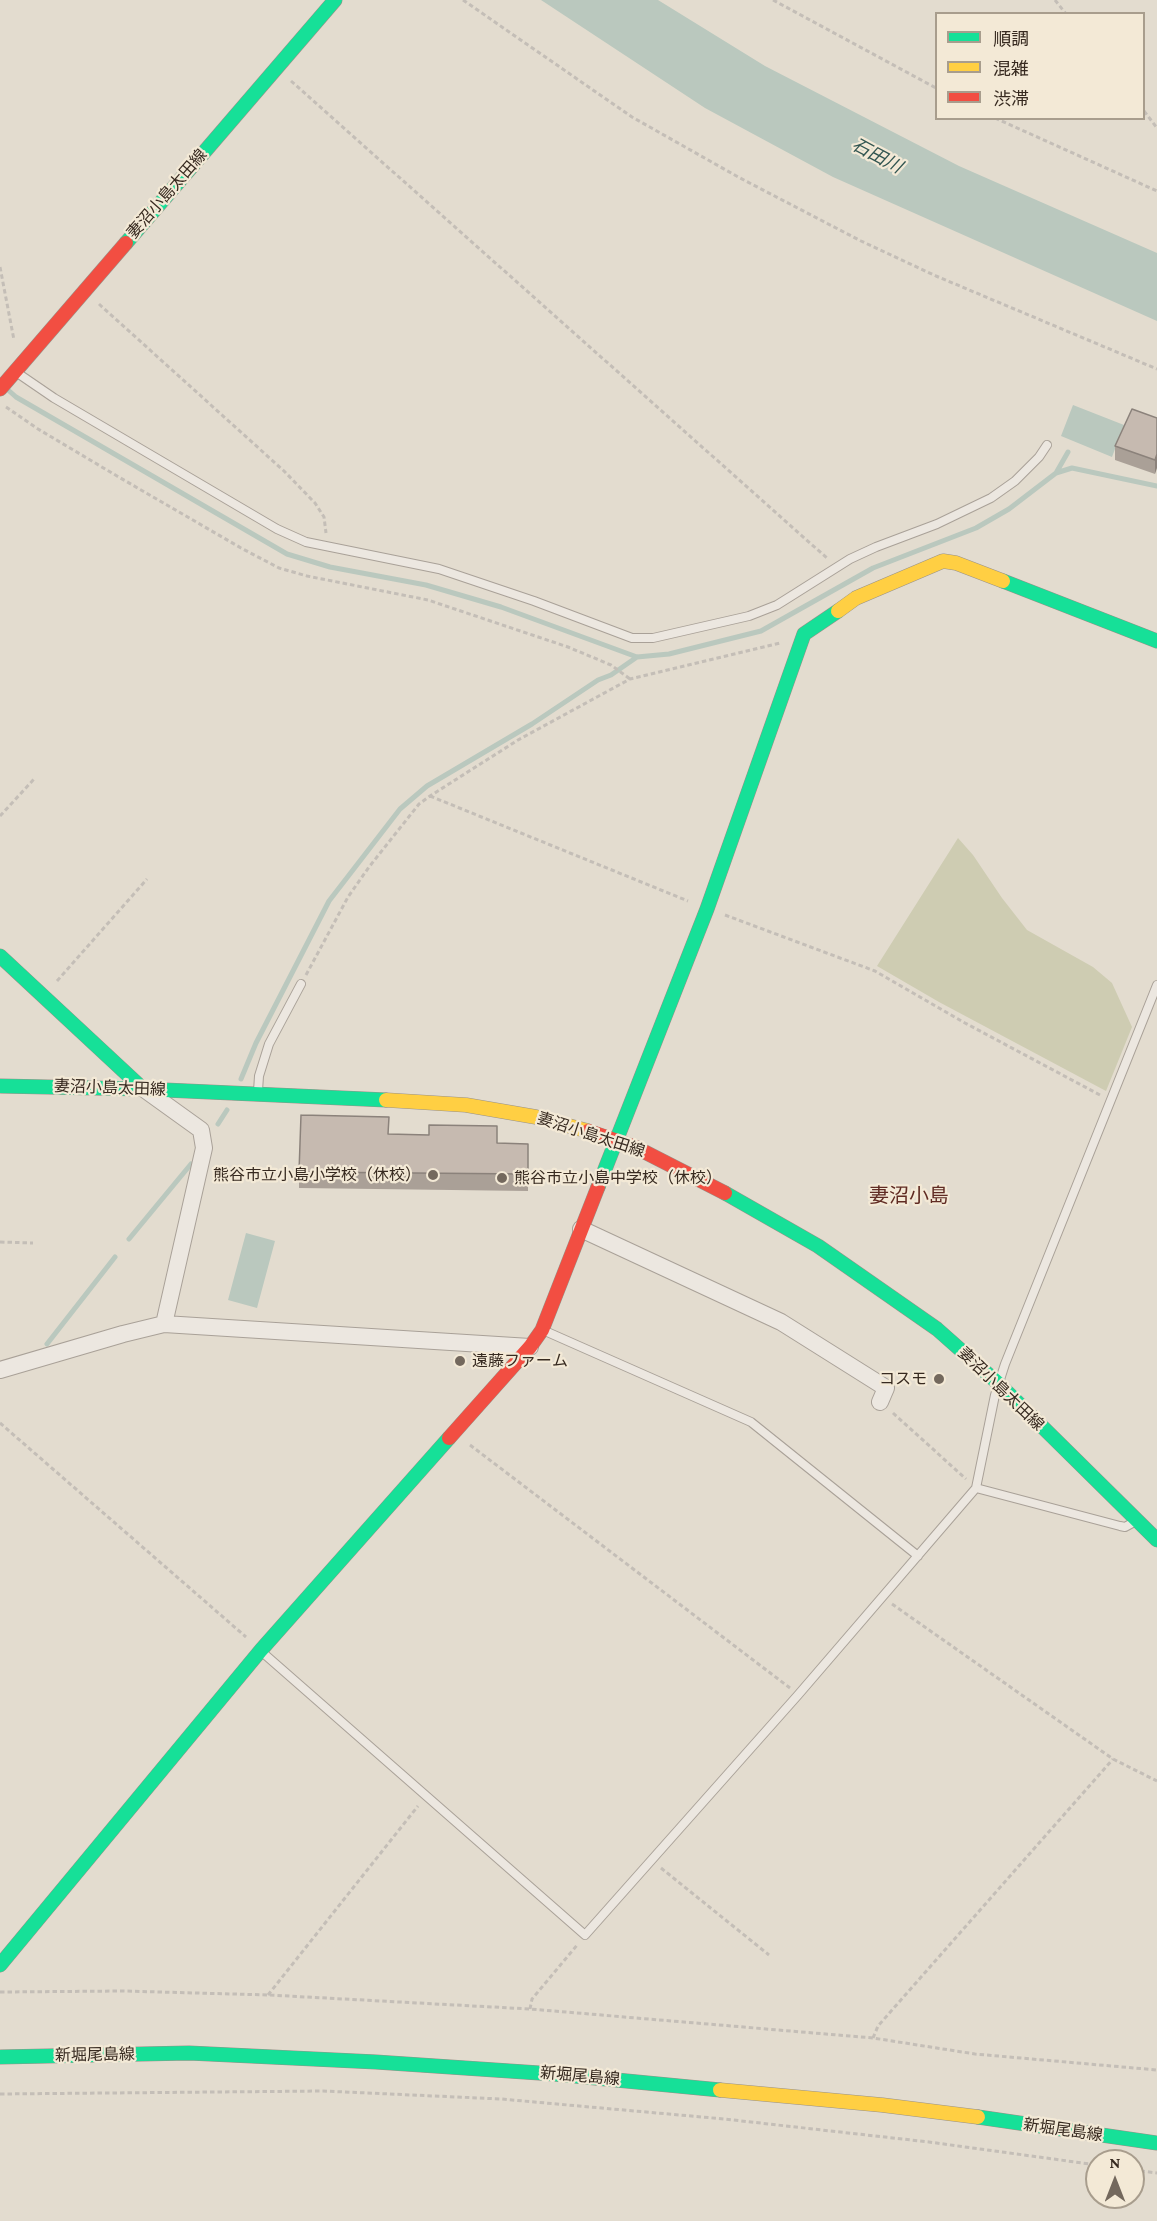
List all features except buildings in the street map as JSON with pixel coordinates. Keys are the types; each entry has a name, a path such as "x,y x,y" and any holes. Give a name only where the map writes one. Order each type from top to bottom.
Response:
{"main road":[{"name":"妻沼小島太田線","path":"0,389 335,0"},
{"path":"0,1965 261,1650 530,1347 542,1330 707,909 804,634 856,598 944,561 956,562 1157,641"},
{"path":"0,956 143,1089"},
{"name":"妻沼小島太田線","path":"0,1086 258,1093 434,1102 489,1108 559,1122 616,1140 687,1173 818,1246 906,1305 999,1384 1157,1540"},
{"name":"新堀尾島線","path":"0,2057 189,2053 542,2073 882,2105 1157,2143"}],"street":[{"path":"143,1089 201,1130 204,1148 164,1324"},
{"path":"581,1229 781,1322 886,1388 880,1402"},
{"path":"0,1370 164,1324 530,1347"}],"lane":[{"path":"13,374 277,529 306,542 439,569 534,601 632,638 643,639 749,616 777,605 837,567 876,547 937,524 991,498 1015,481 1039,457 1047,445"},
{"path":"258,1093 259,1076 269,1044 301,984"},
{"path":"261,1650 585,1935 798,1695 976,1488 999,1384 1112,1101 1153,1006 1157,985"},
{"path":"542,1330 751,1422 918,1556"},
{"path":"976,1488 1120,1526 1125,1527 1136,1520"}],"path":[{"path":"463,0 632,117 740,178 861,241 936,276 1157,369"},
{"path":"773,0 779,1 935,87"},
{"path":"1055,0 1064,12"},
{"path":"277,67 837,567"},
{"path":"1145,113 1157,128"},
{"path":"998,120 1157,191"},
{"path":"0,267 16,347 25,359"},
{"path":"84,291 300,487 324,517 326,546"},
{"path":"301,984 348,897 419,804 430,796 518,740 630,679 785,642 804,634"},
{"path":"0,816 35,778"},
{"path":"430,796 707,909 875,971 965,1023 1112,1101"},
{"path":"43,997 147,879"},
{"path":"0,1242 33,1243"},
{"path":"880,1402 976,1488"},
{"path":"0,1423 261,1650"},
{"path":"455,1432 798,1695"},
{"path":"882,1598 1113,1759 1157,1781"},
{"path":"873,2038 878,2026 1113,1759"},
{"path":"268,1995 426,1796"},
{"path":"651,1861 769,1955"},
{"path":"530,2009 532,1999 585,1935"},
{"path":"0,1992 123,1991 268,1995 530,2009 873,2038 975,2054 1157,2070"},
{"path":"0,2094 323,2091 501,2099 735,2120 929,2142 1085,2163"}],"shaded area":[{"path":"958,838 973,855 1027,930 1093,967 1112,983 1132,1027 1106,1091 939,1002 877,966"}],"water":[{"name":"石田川","path":"541,0 658,0 765,66 959,166 1157,253 1157,321 833,177 705,108"},
{"path":"1073,405 1124,425 1112,457 1061,436"},
{"path":"246,1233 275,1241 257,1308 228,1300"}],"waterway":[{"path":"7,389 16,397 287,554 330,567 426,585 501,607 637,657 669,654 761,631 873,568 976,528 1009,509 1056,473 1072,468 1157,486"},
{"path":"1056,473 1068,452"},
{"path":"241,1079 256,1043 329,901 400,809 427,786 532,724 637,657"},
{"path":"218,1124 227,1110"},
{"path":"129,1239 191,1164"},
{"path":"47,1344 115,1257"}],"traffic: fast":[{"path":"126,243 335,0"},
{"path":"1003,581 1157,641"},
{"path":"598,1187 707,909 804,634 838,611"},
{"path":"0,956 143,1089"},
{"path":"0,1086 143,1089 386,1100"},
{"path":"725,1193 818,1246 937,1329 999,1384 1157,1540"},
{"path":"0,1965 261,1650 449,1438"},
{"path":"0,2057 189,2053 554,2074 720,2090"},
{"path":"978,2117 1157,2143"}],"traffic: slow":[{"path":"838,611 856,598 943,561 956,563 1003,581"},
{"path":"386,1100 466,1105 536,1117 588,1131"},
{"path":"720,2090 882,2105 978,2117"}],"traffic: jam":[{"path":"0,389 126,243"},
{"path":"588,1131 635,1147 725,1193"},
{"path":"449,1438 530,1347 542,1330 598,1187"}],"place":[{"name":"熊谷市立小島小学校（休校）","path":"433,1175"},
{"name":"熊谷市立小島中学校（休校）","path":"502,1178"},
{"name":"遠藤ファーム","path":"460,1361"},
{"name":"コスモ","path":"939,1379"}],"district":[{"name":"妻沼小島","path":"909,1196"}]}
